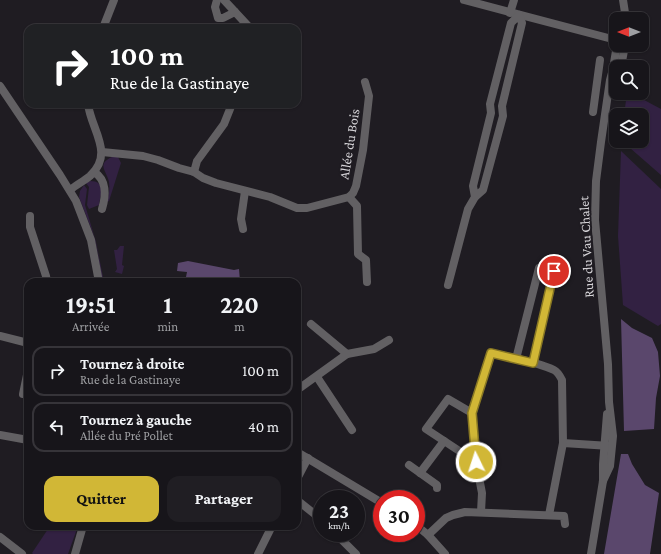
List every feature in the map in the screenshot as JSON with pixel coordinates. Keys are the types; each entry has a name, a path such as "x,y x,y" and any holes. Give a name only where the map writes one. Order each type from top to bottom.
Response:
{"street":[{"path":"105,24 114,0"},
{"path":"217,0 215,7 218,18 223,18 235,12"},
{"path":"224,0 246,24"},
{"path":"464,0 609,38"},
{"path":"510,13 514,0"},
{"path":"622,12 623,2"},
{"path":"623,2 625,12"},
{"path":"475,196 473,186 491,113 490,104 511,24 519,15"},
{"path":"448,285 468,209 475,196 484,190 503,116 502,106 522,23 519,15"},
{"path":"594,112 600,60"},
{"name":"Allée du Bois","path":"102,152 143,156 158,160 194,172 203,178 216,183 270,197 302,209 349,197 353,193 356,186 363,150 369,96 365,82"},
{"path":"0,86 70,190 83,216 91,240 97,278"},
{"path":"596,92 609,92"},
{"name":"Rue du Vau Chalet","path":"591,554 603,481 603,464 609,446 608,364 595,220 596,181 609,92"},
{"path":"490,104 502,106"},
{"path":"70,190 94,172 99,164 102,152 89,108"},
{"path":"194,172 197,161 224,124 228,108"},
{"path":"94,172 98,174 104,182 105,195 102,209"},
{"path":"243,229 242,219 245,191"},
{"path":"349,197 357,206 358,254 366,260 367,282"},
{"path":"30,216 30,227 46,278"},
{"path":"516,359 540,268 554,271 533,363"},
{"path":"311,324 347,354"},
{"path":"0,336 24,342"},
{"path":"301,387 347,354 374,349 390,340"},
{"path":"482,512 482,493 476,462 472,413 491,353 555,370 562,380 563,443 549,515"},
{"path":"317,377 352,430"},
{"path":"23,394 24,389"},
{"path":"472,413 448,399 426,429 476,462"},
{"path":"0,435 24,439"},
{"path":"420,473 444,441"},
{"path":"563,443 609,446"},
{"path":"301,454 373,498"},
{"path":"301,471 308,458"},
{"path":"409,465 436,485 437,488"},
{"path":"301,503 313,513"},
{"path":"428,535 441,522 450,516 465,512 564,516 565,524"},
{"path":"75,554 82,530"},
{"path":"258,554 270,530"},
{"path":"425,532 445,554"},
{"path":"0,537 22,554"},
{"path":"344,542 356,554"}],"shaded area":[{"path":"626,100 644,100 661,109 661,175 630,148 649,148 649,108 625,108"},
{"path":"621,151 661,189 661,324 658,326 623,305 618,236"},
{"path":"112,157 118,157 121,163 109,201 107,202 109,185 103,165 104,162"},
{"path":"90,181 98,183 101,193 99,205 89,209 87,205 89,187 86,183"},
{"path":"84,185 87,189 85,205 96,242 103,278 101,278 94,236 79,197 80,191"},
{"path":"120,246 124,246 122,265 124,266 122,274 115,272 117,269 114,250 117,250"},
{"path":"188,261 234,270 239,269 240,278 186,278 187,272 177,271 178,263"},
{"path":"621,319 632,328 652,338 658,352 660,376 656,398 654,429 624,431"},
{"path":"621,454 628,454 632,464 645,485 659,493 650,554 604,554"},
{"path":"47,530 77,530 68,554 32,553"}],"route":[{"path":"476,462 472,413 491,353 533,363 554,271"}]}
